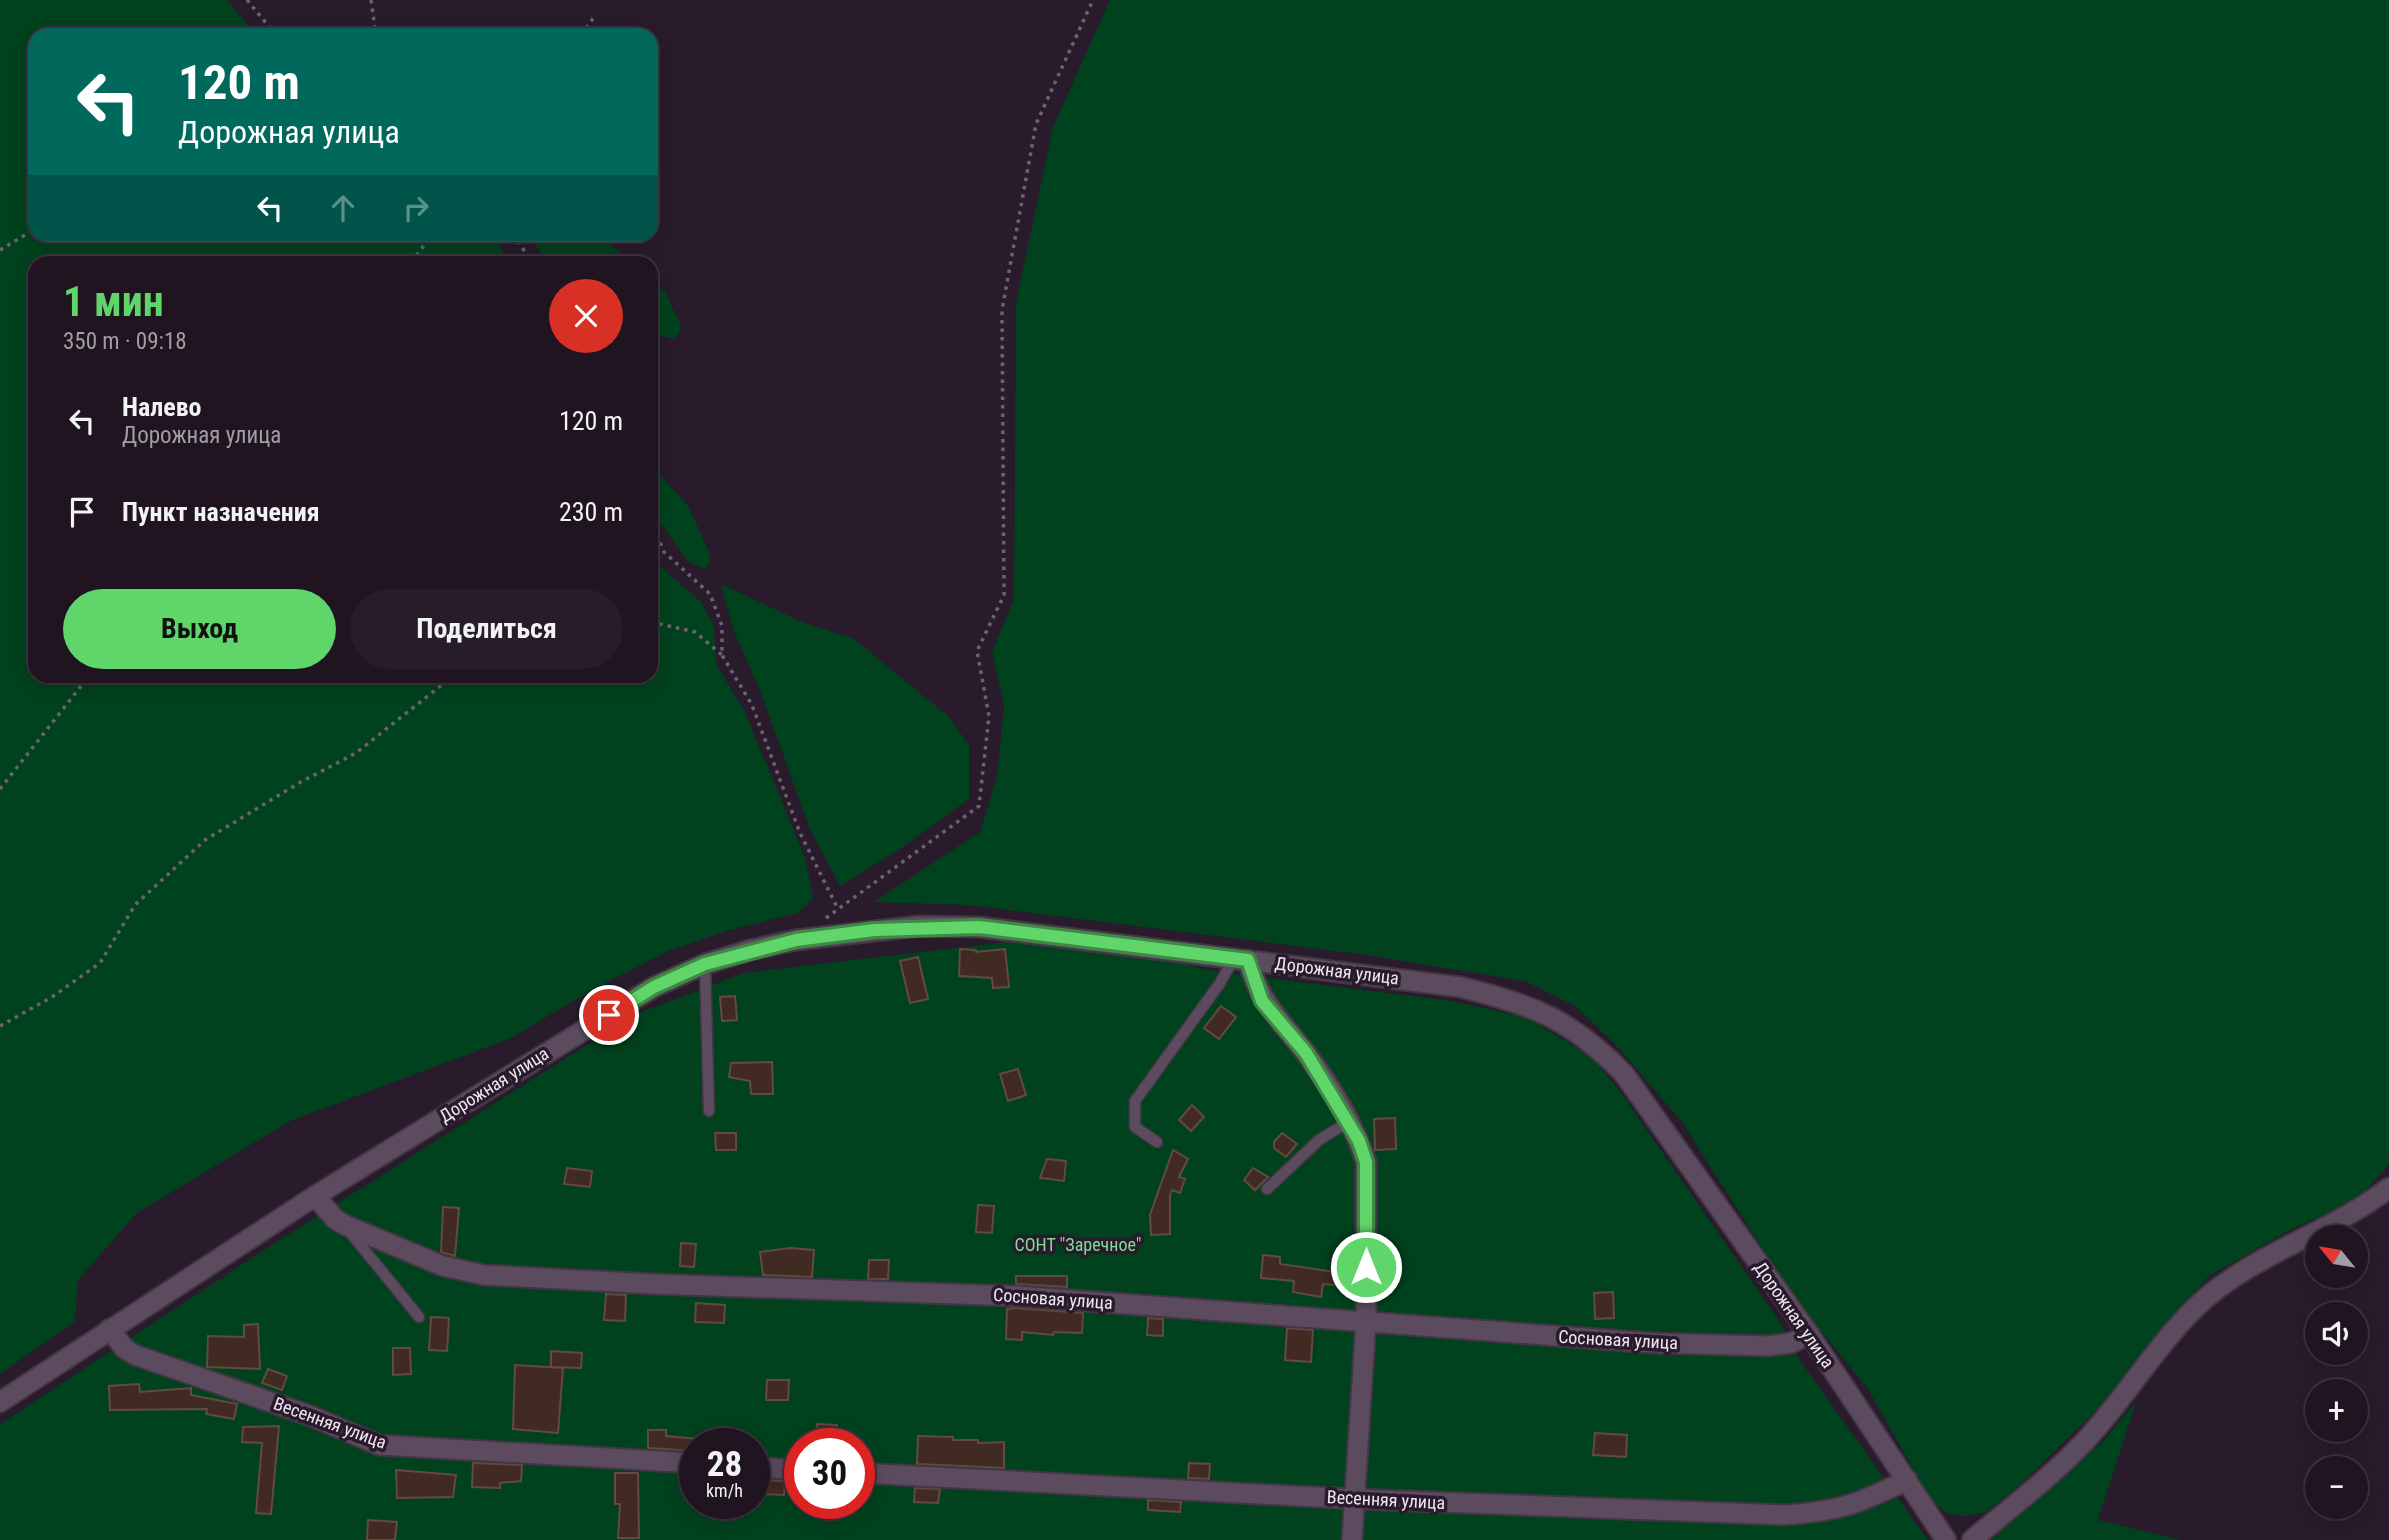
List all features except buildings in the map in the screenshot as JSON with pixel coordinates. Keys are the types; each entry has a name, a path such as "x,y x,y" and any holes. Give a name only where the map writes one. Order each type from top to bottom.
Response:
{"street":[{"name":"Дорожная улица","path":"0,1402 315,1196 654,987 705,964 796,940 874,930 979,927 1460,986 1518,1001 1557,1019 1592,1041 1624,1074 1808,1334 1946,1540"},
{"path":"1241,959 1262,1001 1306,1053 1359,1141 1366,1162 1366,1320 1352,1540"},
{"path":"1972,1540 2084,1442 2197,1306 2241,1273 2293,1241 2370,1202 2389,1188"},
{"name":"Сосновая улица","path":"315,1196 335,1219 345,1225 443,1266 484,1275 653,1284 1017,1296 1653,1343 1768,1346 1791,1343 1808,1334"},
{"name":"Весенняя улица","path":"110,1329 124,1348 135,1355 311,1416 379,1445 679,1462"},
{"name":"Весенняя улица","path":"875,1474 1355,1499 1785,1515 1854,1506 1907,1480"}],"lane":[{"path":"1157,1142 1135,1127 1135,1101 1220,983 1241,959"},
{"path":"705,964 709,1111"},
{"path":"1267,1189 1319,1140 1348,1122"},
{"path":"345,1225 419,1317"}],"path":[{"path":"247,0 270,28"},
{"path":"371,0 375,28"},
{"path":"796,940 979,806 989,716 977,651 1004,594 1002,310 1036,124 1093,0"},
{"path":"586,28 594,17"},
{"path":"0,250 28,233"},
{"path":"416,256 427,242"},
{"path":"658,537 664,552 710,594 722,626 722,654"},
{"path":"658,623 695,632 722,654 752,705 800,833 838,909"},
{"path":"0,789 83,683"},
{"path":"0,1026 52,997 100,963 135,905 205,840 299,783 356,753 444,683"}],"green space":[{"path":"0,0 227,0 250,28 28,28 28,242 496,242 507,256 28,256 28,683 658,683 658,564 701,602 713,624 717,666 744,710 806,860 813,899 798,913 729,930 666,952 590,991 511,1038 290,1121 137,1213 78,1280 75,1321 0,1374"},
{"path":"1110,0 2389,0 2389,1164 2358,1199 2290,1230 2209,1276 2097,1410 2022,1483 1986,1512 1963,1516 1947,1513 1931,1500 1868,1389 1792,1295 1682,1122 1615,1044 1575,1006 1525,981 1367,955 969,905 874,902 980,832 997,777 1004,706 992,652 1014,599 1016,303 1053,127"},
{"path":"534,242 606,242 625,256 543,256"},
{"path":"658,286 665,292 682,328 675,339 658,335"},
{"path":"658,472 688,506 711,556 706,570 688,561 658,520"},
{"path":"721,584 802,622 853,638 949,717 969,745 969,799 903,847 840,886 810,829 759,688 733,629"},
{"name":"СОНТ \"Заречное\"","path":"1006,942 1140,955 1219,972 1445,1000 1526,1017 1589,1055 1617,1087 1782,1325 1794,1352 1928,1540 0,1540 0,1424 275,1243 634,1015 744,973"},
{"path":"2136,1402 2098,1520 2179,1540 1991,1540 2103,1441"}],"route":[{"path":"609,1015 654,987 705,964 750,950 796,940 919,926 979,927 1248,960 1262,1001 1306,1053 1359,1141 1366,1162 1366,1267"}]}
